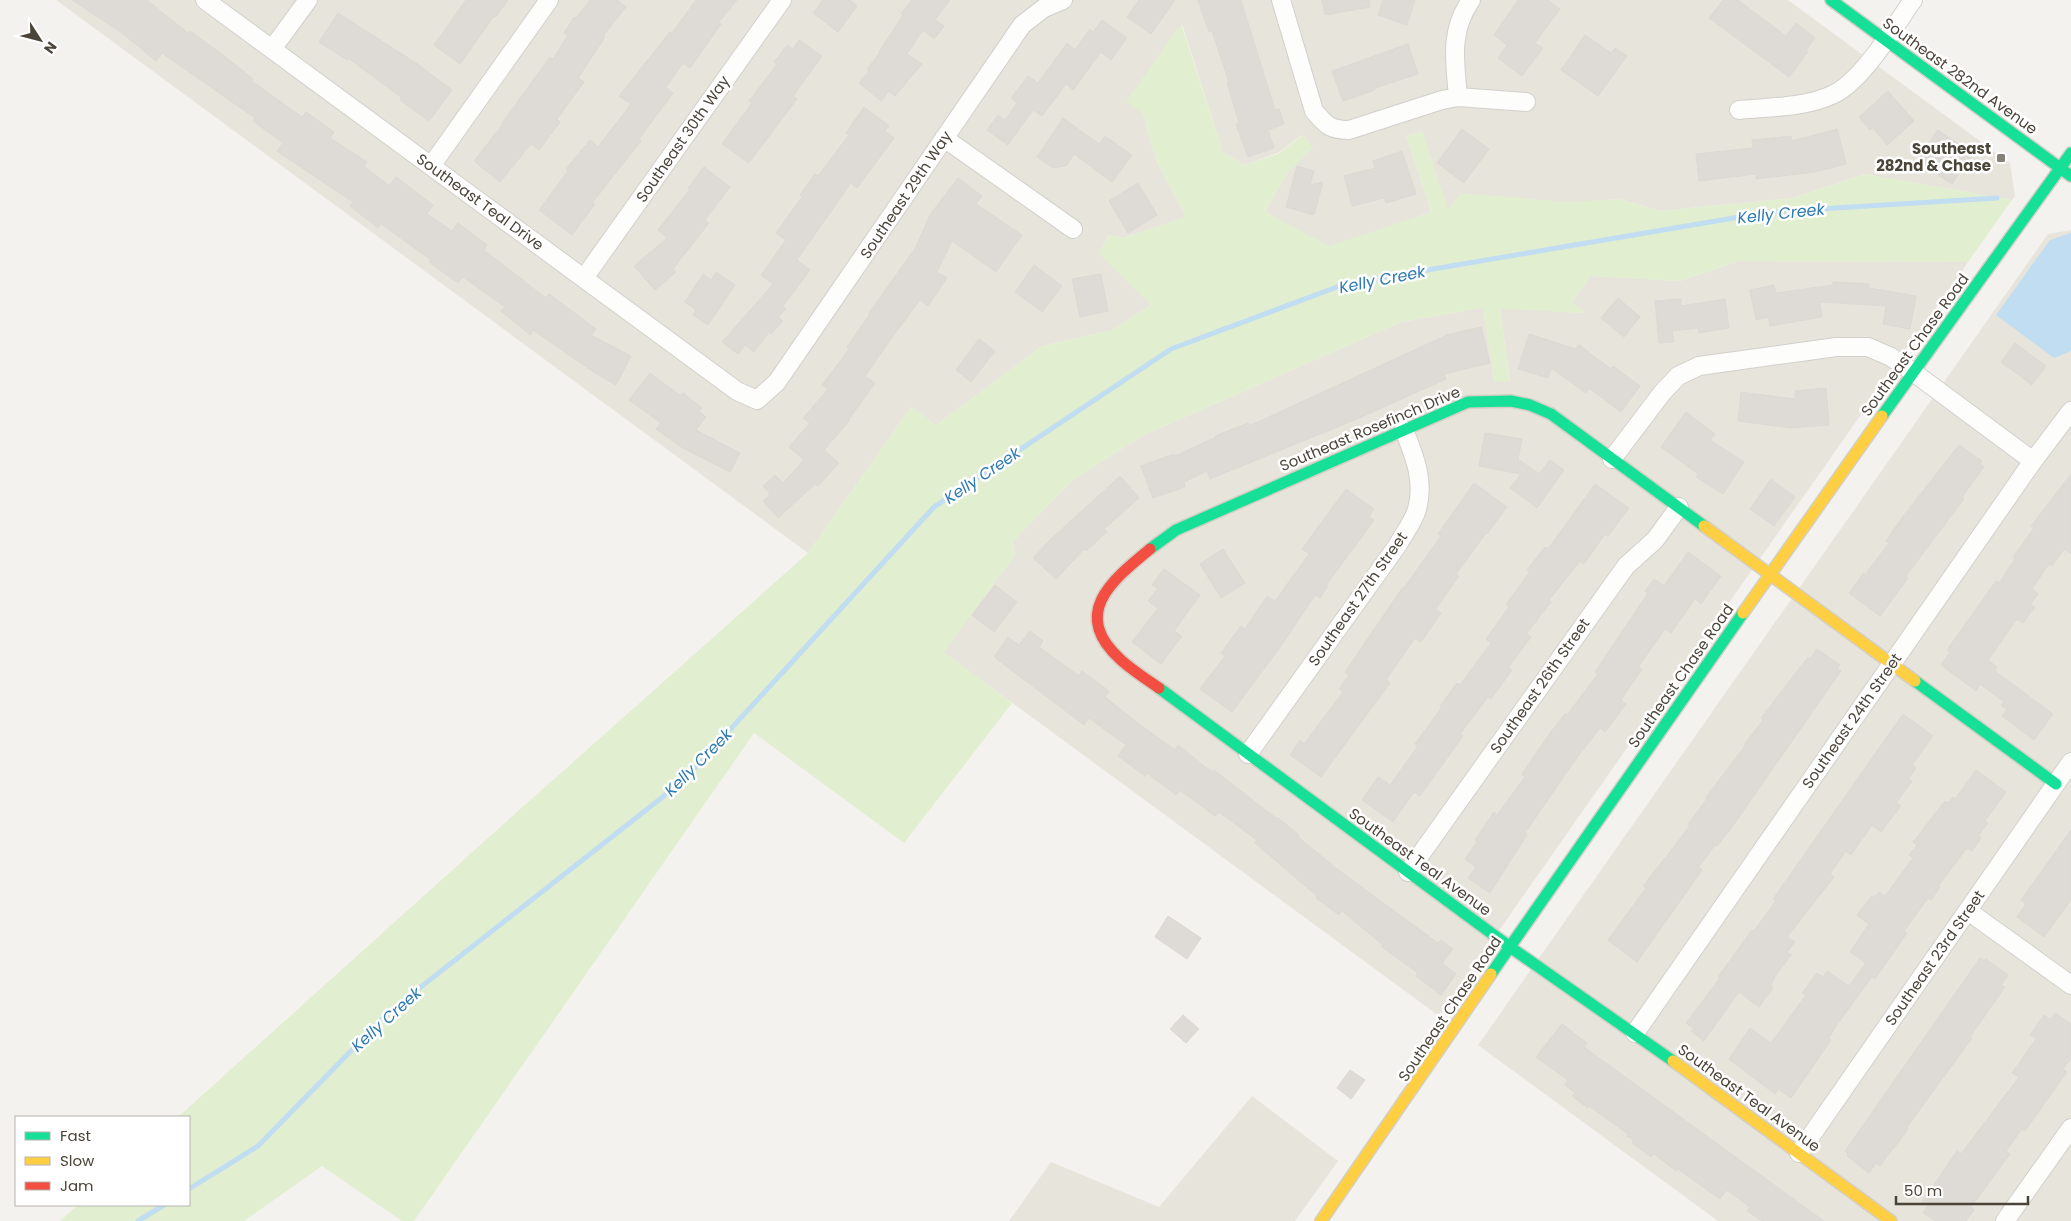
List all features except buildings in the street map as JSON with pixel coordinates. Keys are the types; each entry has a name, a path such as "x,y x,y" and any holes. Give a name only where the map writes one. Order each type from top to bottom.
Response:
{"street":[{"name":"Southeast Teal Drive","path":"205,0 737,391 757,400"},
{"path":"272,49 308,0"},
{"path":"431,166 548,0"},
{"name":"Southeast 30th Way","path":"584,278 782,0"},
{"name":"Southeast 29th Way","path":"757,400 777,382 1022,25 1044,8 1063,0"},
{"path":"1281,0 1314,111 1324,123 1335,130 1349,130 1442,100 1458,97 1526,102"},
{"path":"1458,97 1454,46 1458,25 1471,0"},
{"name":"Southeast 282nd Avenue","path":"1831,0 2071,176"},
{"path":"1739,110 1800,104 1834,94 1859,73 1913,0"},
{"path":"944,138 1073,229"},
{"name":"Southeast Chase Road","path":"1321,1221 1771,574 1913,372 2071,153"},
{"path":"1612,458 1662,393 1678,376 1699,366 1855,346 1881,352 1913,372 2033,461"},
{"name":"Southeast Rosefinch Drive","path":"1096,617 1102,598 1118,579 1140,556 1176,530 1468,402 1499,399 1533,405 1551,414 2056,784"},
{"name":"Southeast 24th Street","path":"1635,1033 2033,461 2071,411"},
{"name":"Southeast 27th Street","path":"1248,754 1397,546 1417,510 1420,487 1418,466 1404,430"},
{"name":"Southeast 26th Street","path":"1408,872 1626,566 1655,540 1679,507"},
{"name":"Southeast Teal Avenue","path":"1096,617 1103,639 1120,660 1510,947 1635,1033 1891,1221"},
{"name":"Southeast 23rd Street","path":"1799,1153 2071,762"},
{"path":"1968,910 2071,985"},
{"path":"2005,1221 2071,1128"}],"shaded area":[{"path":"56,0 1788,0 2010,163 2015,196 2012,200 1865,174 1793,198 1659,211 1620,199 1448,211 1422,131 1406,136 1431,212 1329,247 1265,212 1287,173 1313,147 1302,135 1278,153 1244,165 1223,152 1182,24 1143,114 1156,160 1186,217 1123,238 1108,235 1102,249 1151,305 1112,330 1042,346 936,425 911,407 808,553"},
{"path":"2071,230 2071,1221 1718,1221 1478,1045 2048,234"},
{"path":"1738,261 1968,262 1439,1016 943,652 1015,555 1013,541 1073,480 1142,436 1401,322 1483,308 1494,381 1510,381 1500,308 1585,313 1572,302 1591,276 1680,281"},
{"path":"1252,1096 1338,1161 1295,1221 1009,1221 1051,1162 1159,1207"}],"green space":[{"path":"1181,24 1223,152 1244,165 1278,154 1303,135 1313,147 1287,173 1265,212 1329,246 1431,212 1406,136 1422,131 1448,210 1460,193 1567,202 1620,199 1659,211 1793,198 1865,174 2012,200 1968,262 1738,261 1680,281 1591,276 1572,302 1586,313 1500,309 1510,382 1494,381 1483,308 1401,322 1142,436 1073,480 1013,541 1015,555 944,652 1012,703 904,843 754,733 414,1221 402,1221 322,1166 244,1221 60,1221 77,1206 190,1206 190,1116 179,1116 808,553 911,407 936,425 1042,346 1112,330 1151,305 1098,253 1108,235 1123,238 1186,217 1156,160 1143,114 1126,102"}],"water":[{"path":"2071,233 2071,351 2054,358 1996,315 2050,240"}],"waterway":[{"name":"Kelly Creek","path":"190,1188 258,1146 389,1012 683,781 934,507 1171,349 1345,284 1769,212 1997,198"},
{"name":"Kelly Creek","path":"138,1221 162,1206"}],"traffic: fast":[{"path":"1831,0 2071,176"},
{"path":"1882,416 2071,153"},
{"path":"1150,549 1176,530 1468,402 1511,401 1530,405 1551,414 1704,526"},
{"path":"1491,974 1743,613"},
{"path":"1915,681 2056,784"},
{"path":"1159,688 1510,947 1673,1061"}],"traffic: slow":[{"path":"1743,613 1882,416"},
{"path":"1704,526 1915,681"},
{"path":"1321,1221 1491,974"},
{"path":"1673,1061 1891,1221"}],"traffic: jam":[{"path":"1150,549 1110,586 1102,599 1097,613 1099,628 1106,643 1125,664 1159,688"}],"place":[{"name":"Southeast 282nd & Chase","path":"2001,158"}]}
